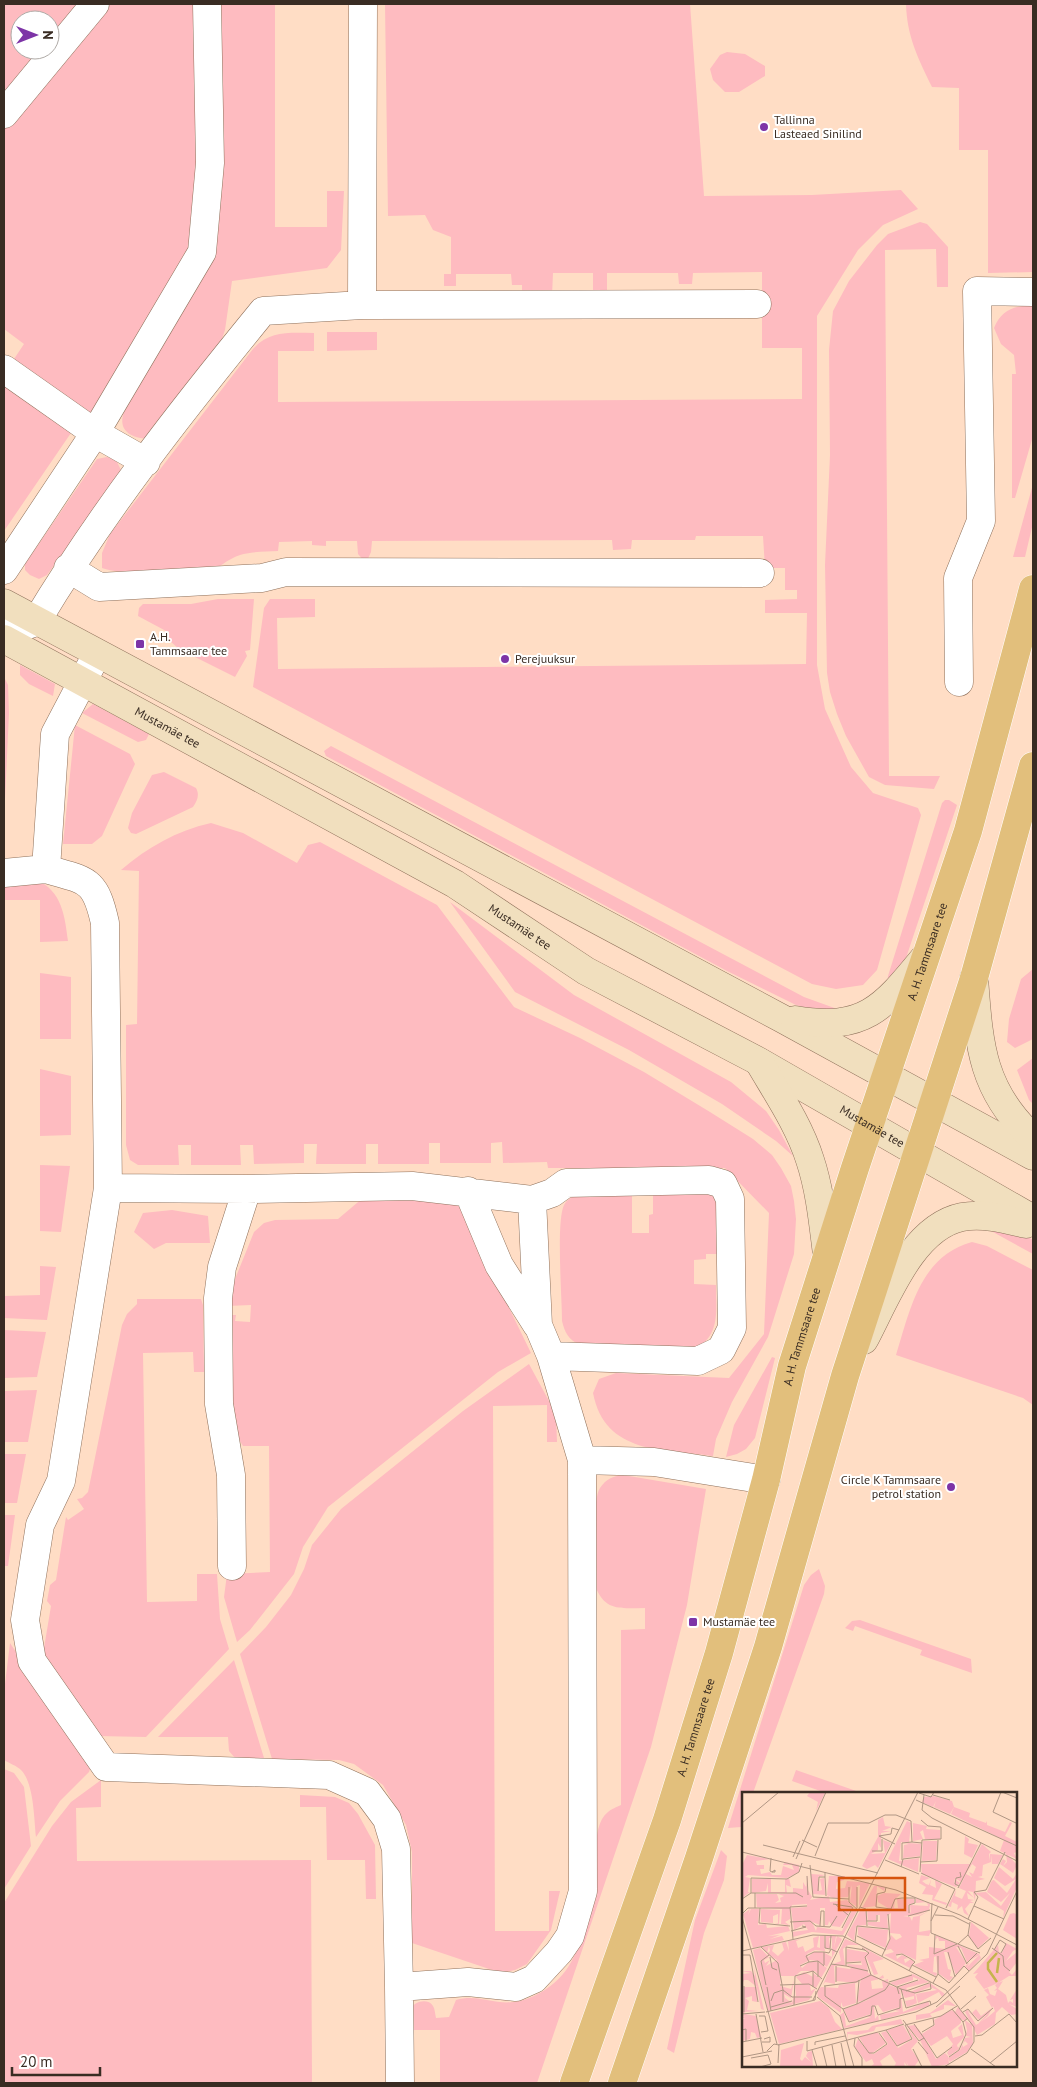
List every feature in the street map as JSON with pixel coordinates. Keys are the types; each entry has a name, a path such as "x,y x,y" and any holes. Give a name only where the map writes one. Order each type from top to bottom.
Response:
{"main road":[{"name":"A. H. Tammsaare tee","path":"574,2083 667,1820 719,1653 766,1480 792,1366 827,1254 968,830 1033,589"},
{"path":"4,603 36,622 240,728 781,1018 1033,1156"},
{"name":"Mustamäe tee","path":"4,639 455,884 586,971 758,1061 1033,1219"},
{"path":"622,2083 696,1867 768,1647 845,1376 974,978 1033,766"},
{"path":"781,1018 823,1025 861,1018 894,995 926,955"},
{"path":"974,978 979,1036 986,1072 1009,1111 1033,1138"},
{"path":"758,1061 790,1115 810,1160 821,1208 827,1254"},
{"path":"845,1376 912,1252 931,1232 942,1224 960,1218 976,1216 992,1217 1033,1226"}],"street":[{"path":"4,114 95,4"},
{"path":"4,570 96,433 202,252 210,163 207,4"},
{"path":"362,305 363,4"},
{"path":"959,682 958,578 980,521 977,291 1033,292"},
{"path":"4,633 36,622 68,568 146,462 262,311 362,305 757,304"},
{"path":"4,369 96,433 146,462"},
{"path":"68,568 99,587 262,578 286,572 760,573"},
{"path":"46,869 55,734 97,654"},
{"path":"4,873 46,869 87,881 100,900 105,923 108,1188 61,1482 40,1525 25,1620 32,1661 106,1767 329,1775 367,1792 387,1819 396,1849 400,2083"},
{"path":"108,1188 247,1189 412,1186 468,1191 532,1200 552,1193 566,1183 709,1180 723,1184 730,1199 732,1328 721,1350 698,1361 551,1356"},
{"path":"232,1566 231,1475 219,1404 218,1298 222,1267 247,1189"},
{"path":"399,1987 468,1982 516,1986 534,1979 559,1952 570,1936 578,1916 584,1891 582,1460 551,1356 538,1325 499,1265 468,1191"},
{"path":"532,1200 538,1325"},
{"path":"582,1460 654,1462 766,1480"}],"shaded area":[{"path":"4,4 85,4 60,34 60,10 10,10 10,60 39,60 4,103"},
{"path":"108,4 199,4 200,166 194,230 186,254 94,413 89,412 14,359 24,344 4,329 4,127"},
{"path":"215,4 275,4 275,227 327,227 327,191 344,191 341,250 327,268 232,281 225,330 219,348 150,439 143,439 128,433 124,429 122,419 124,412 206,266"},
{"path":"385,4 690,4 704,196 812,195 901,190 918,209 883,225 858,250 817,316 817,665 825,709 851,767 873,793 918,808 921,815 877,970 863,985 836,989 812,984 253,687 264,608 270,599 315,599 315,617 277,618 278,669 806,664 807,613 765,613 765,600 797,599 797,590 785,590 785,568 765,568 763,536 696,536 695,540 632,540 631,549 613,550 612,540 372,541 371,552 366,563 358,554 357,541 326,541 326,546 312,545 312,541 279,542 278,551 243,554 214,570 206,572 153,574 123,572 102,568 102,553 110,534 253,349 266,338 281,334 314,333 314,351 278,351 278,402 802,399 802,348 762,348 762,272 693,273 692,284 679,284 678,273 607,273 607,290 593,291 593,273 553,273 552,296 522,296 522,285 512,285 511,274 456,274 456,286 444,286 444,274 451,274 451,237 433,230 425,215 388,216"},
{"path":"906,4 1033,4 1033,272 988,273 988,150 959,150 959,88 932,87 911,37"},
{"path":"727,52 745,54 765,66 765,76 739,92 725,92 713,80 710,69 720,55"},
{"path":"920,222 927,224 948,247 948,287 937,287 936,249 885,250 889,776 940,776 934,789 885,785 869,777 846,736 837,714 830,692 827,673 825,565 830,455 829,350 833,311 849,281 877,245 888,234"},
{"path":"1033,305 1033,436 1015,498 1012,498 1012,374 1016,374 1014,355 1001,344 994,328 1001,317 1010,310 1020,306"},
{"path":"327,332 377,332 377,350 327,351"},
{"path":"4,385 73,430 4,531"},
{"path":"107,457 116,460 122,472 47,575 39,579 30,575 25,570 25,564 97,459"},
{"path":"1033,484 1033,523 1025,557 1013,557"},
{"path":"218,599 254,599 250,650 245,651 247,656 235,677 179,649 170,641 166,631 138,616 139,608 143,604 191,604"},
{"path":"20,665 55,684 53,696 29,684 20,675"},
{"path":"4,677 8,685 9,713 4,821"},
{"path":"93,704 149,734 146,740 138,742 82,713"},
{"path":"75,725 130,754 135,764 102,836 92,844 63,844"},
{"path":"331,746 804,997 840,1010 810,1009 796,1005 727,971 326,756 324,751"},
{"path":"164,772 196,788 198,796 196,802 193,807 136,834 131,833 128,828 132,813 152,775"},
{"path":"945,800 949,800 957,805 905,961 887,987 888,976 942,803"},
{"path":"211,823 243,833 297,863 308,845 320,842 437,905 514,1007 580,1038 644,1072 753,1139 772,1155 791,1186 796,1219 794,1254 768,1337 732,1402 716,1439 713,1456 657,1449 639,1445 623,1438 610,1428 600,1413 593,1393 599,1379 616,1373 729,1378 764,1334 769,1213 725,1168 548,1168 547,1162 503,1163 502,1142 491,1143 491,1163 440,1163 440,1143 429,1143 429,1164 378,1164 378,1144 366,1144 366,1164 316,1164 317,1144 304,1144 304,1163 254,1164 253,1145 240,1145 241,1165 191,1165 191,1145 178,1145 179,1165 138,1165 130,1160 126,1145 126,1025 137,1024 139,871 121,870 142,854 174,835"},
{"path":"36,880 52,890 57,897 61,905 68,941 40,942 40,900 4,900 4,883"},
{"path":"450,902 574,995 731,1082 766,1111 793,1156 776,1141 722,1104 629,1050 515,992"},
{"path":"1033,969 1033,1039 1015,1048 1007,1042 1009,1019 1021,979"},
{"path":"40,973 71,977 71,1039 40,1039"},
{"path":"1033,1058 1033,1104 1029,1100 1017,1070"},
{"path":"40,1069 71,1076 71,1135 40,1136"},
{"path":"40,1165 70,1166 61,1232 40,1231"},
{"path":"580,1193 632,1193 632,1233 649,1233 649,1215 653,1214 653,1193 714,1194 717,1200 717,1254 706,1254 706,1259 694,1260 694,1284 716,1285 715,1322 713,1330 703,1344 694,1349 580,1345 568,1335 562,1321 560,1227 564,1205 569,1199"},
{"path":"364,1197 455,1200 468,1209 492,1273 531,1353 498,1372 328,1507 303,1547 294,1574 250,1630 237,1642 224,1597 227,1574 270,1572 269,1446 243,1446 230,1425 227,1315 236,1315 235,1321 250,1322 251,1305 227,1306 229,1294 254,1232 264,1223 275,1220 338,1219"},
{"path":"172,1210 208,1216 210,1243 166,1243 154,1249 134,1232 143,1213"},
{"path":"982,1226 1021,1233 1033,1240 1033,1254"},
{"path":"972,1242 987,1246 1033,1270 1033,1405 1023,1398 896,1355 912,1303 929,1272 940,1259 954,1249"},
{"path":"40,1266 56,1267 47,1320 4,1318 4,1296 40,1295"},
{"path":"137,1299 201,1299 203,1305 204,1372 194,1372 193,1352 143,1353 147,1602 197,1601 197,1574 217,1574 220,1619 229,1649 146,1737 97,1736 42,1660 51,1606 47,1601 50,1585 56,1580 66,1517 68,1520 84,1509 77,1499 82,1498 88,1492 122,1325 127,1314 137,1304"},
{"path":"4,1330 46,1332 37,1377 4,1378"},
{"path":"772,1357 775,1358 755,1438 746,1449 726,1457 734,1425"},
{"path":"529,1364 556,1414 557,1442 547,1442 547,1405 493,1406 495,1931 549,1931 549,1891 560,1891 551,1930 527,1964 515,1970 501,1973 412,1943 412,1852 406,1825 383,1785 354,1764 339,1760 272,1759 240,1654 266,1627 291,1595 304,1569 312,1545 341,1509 463,1411"},
{"path":"37,1390 28,1442 4,1442 4,1391"},
{"path":"4,1454 26,1454 17,1503 4,1503"},
{"path":"623,1475 706,1489 687,1605 651,1747 537,2083 440,2083 440,2030 410,2030 409,2014 412,2007 425,2001 434,2007 436,2018 449,2017 456,2000 475,1998 511,2002 534,1996 545,1990 562,1975 573,1958 596,1897 596,1840 598,1829 602,1819 608,1812 621,1805 621,1630 645,1629 645,1608 622,1608 610,1605 600,1596 596,1588 595,1520 597,1495 607,1480"},
{"path":"4,1515 15,1515 8,1566 4,1566"},
{"path":"819,1569 825,1586 824,1594 753,1792 742,1792 741,1827 728,1828 804,1585 811,1575"},
{"path":"860,1620 971,1659 972,1673 920,1655 922,1650 855,1626 853,1631 845,1628 852,1621"},
{"path":"10,1643 91,1766 89,1772 60,1801 36,1837 33,1802 29,1783 21,1770 4,1760 4,1692"},
{"path":"234,1660 264,1758 235,1758 229,1751 228,1737 158,1737"},
{"path":"4,1769 14,1773 24,1787 31,1846 4,1889"},
{"path":"796,1770 859,1792 823,1792 792,1781"},
{"path":"101,1780 101,1807 76,1808 77,1861 311,1860 312,2083 4,2083 4,1903 52,1826 71,1802"},
{"path":"300,1795 335,1797 349,1803 358,1814 375,1845 376,1899 366,1899 365,1860 327,1860 326,1807 300,1807"},
{"path":"721,1850 727,1856 724,1880 704,1933 674,2053 667,2049 695,1920"}],"place":[{"name":"Tallinna Lasteaed Sinilind","path":"764,127"},
{"name":"A.H. Tammsaare tee","path":"140,644"},
{"name":"Perejuuksur","path":"505,659"},
{"name":"Circle K Tammsaare petrol station","path":"951,1487"},
{"name":"Mustamäe tee","path":"693,1622"}]}
